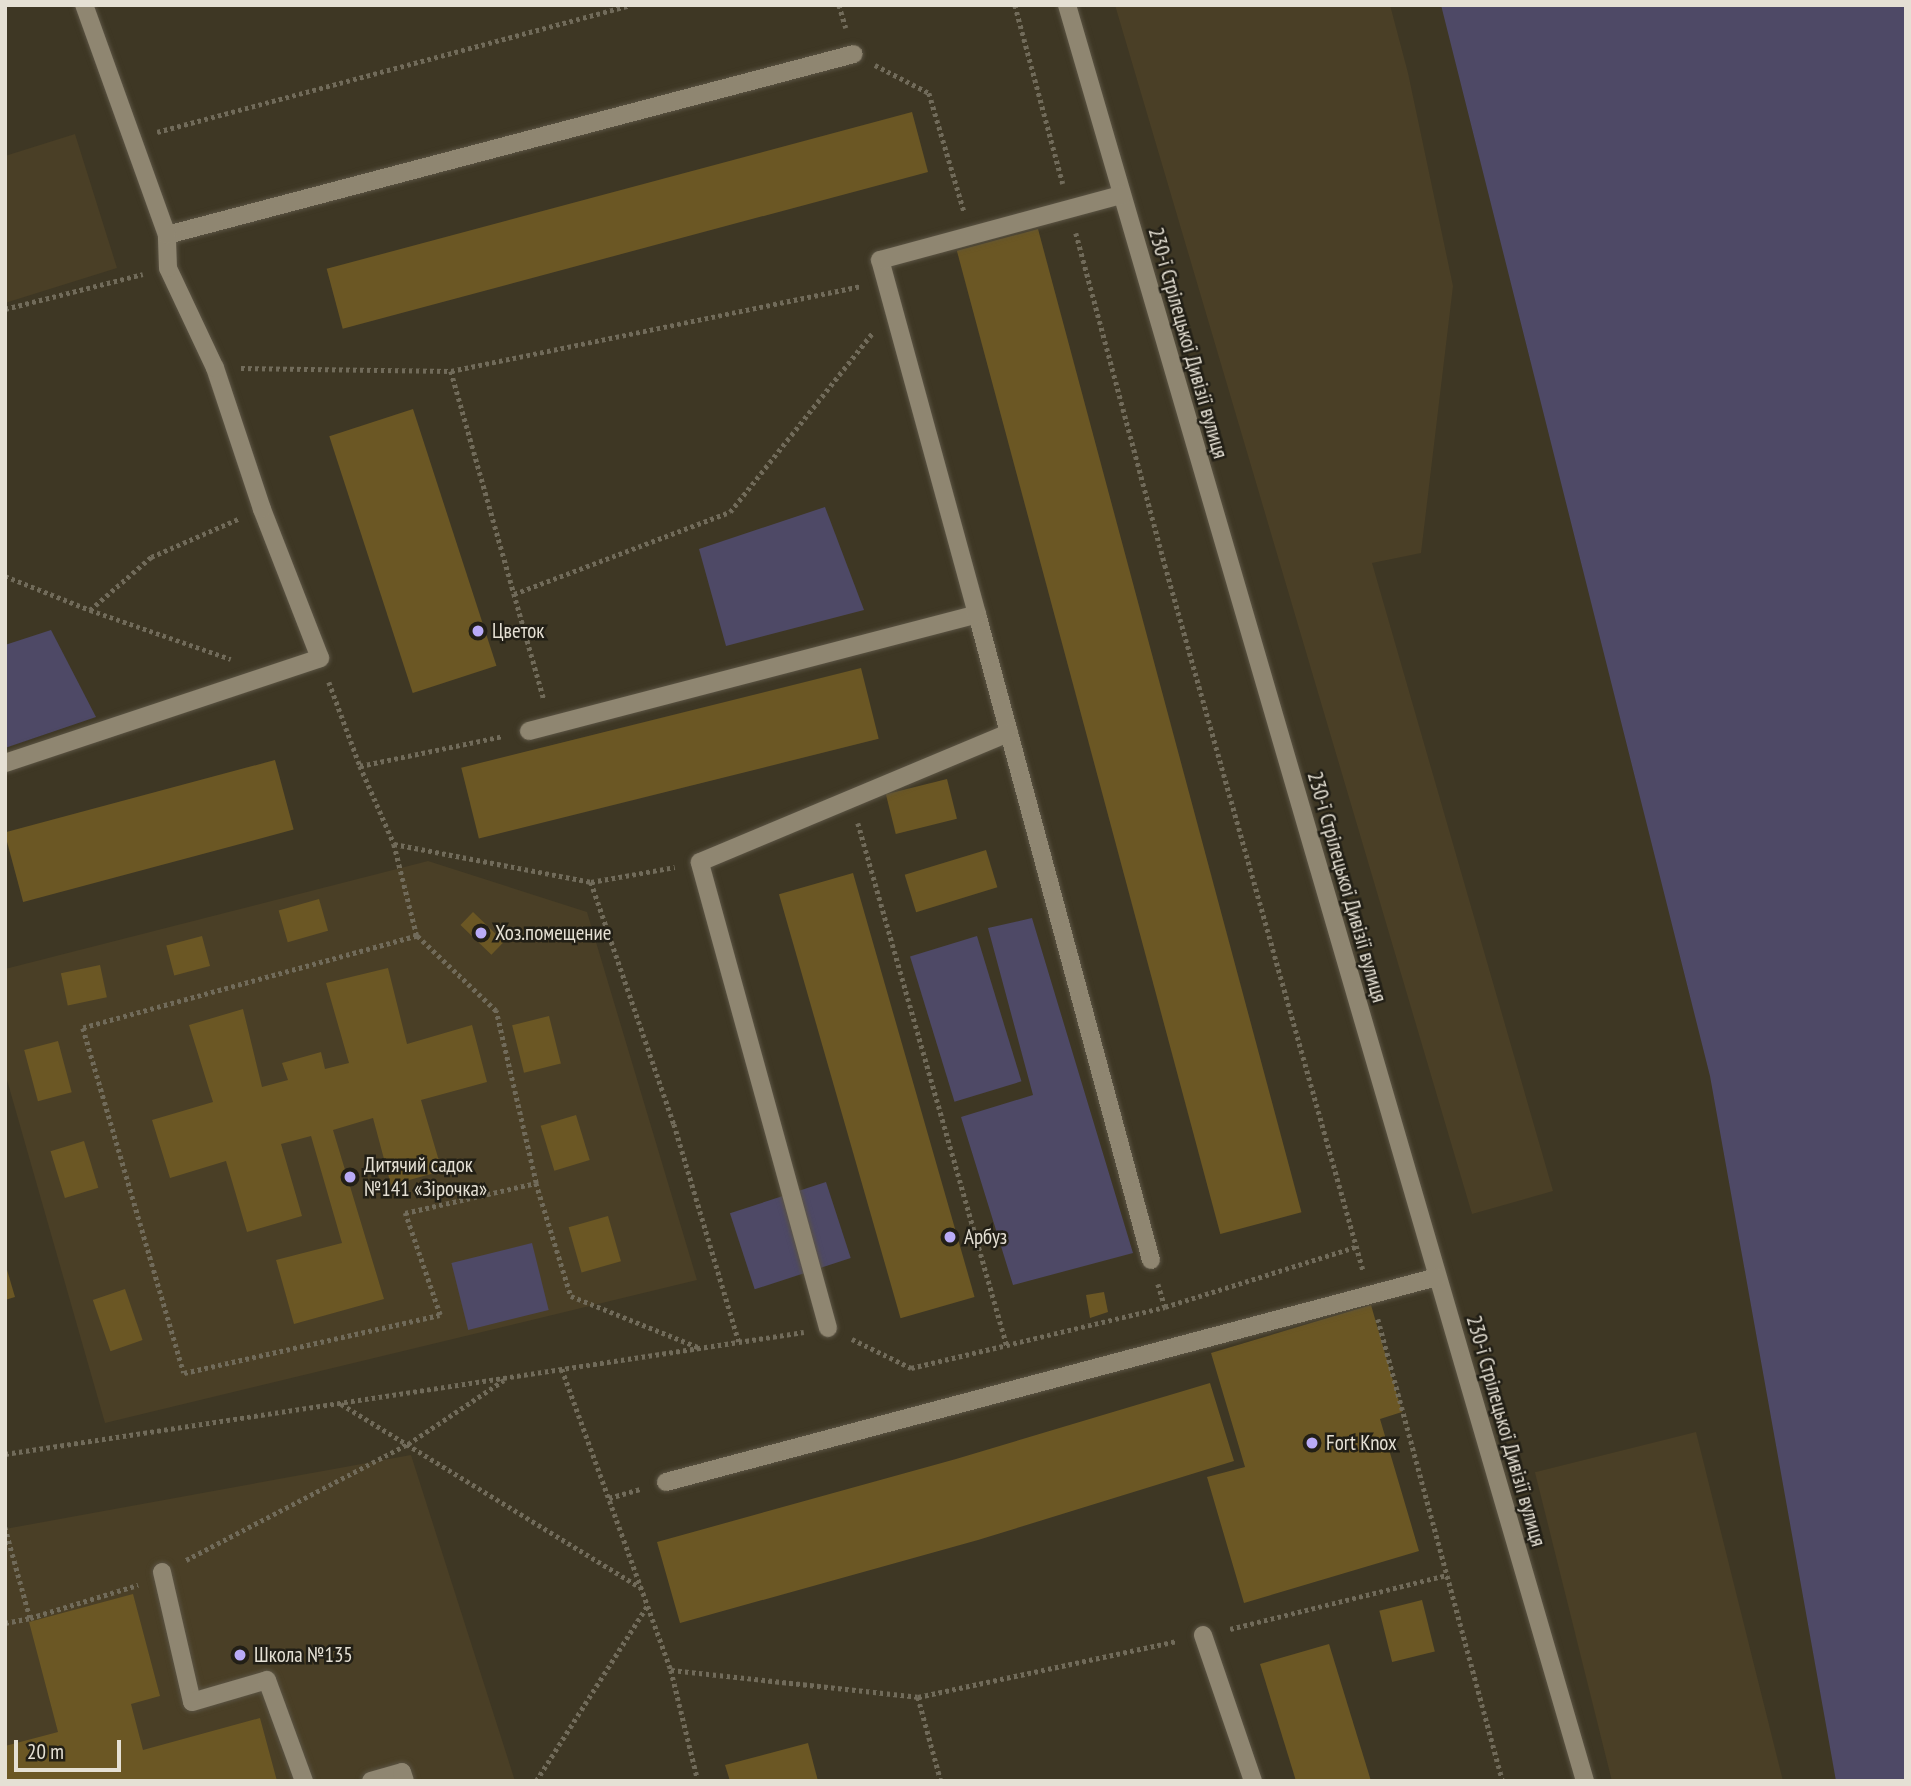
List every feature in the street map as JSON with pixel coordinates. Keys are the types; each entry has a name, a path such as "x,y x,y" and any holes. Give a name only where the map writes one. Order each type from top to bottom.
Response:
{"street":[{"path":"5,763 320,658 262,509 215,368 168,268 167,235 84,5"},
{"name":"230-ї Стрілецької Дивізії вулиця","path":"1067,5 1585,1781"},
{"path":"167,235 854,54"},
{"path":"1121,195 880,260 1151,1260"},
{"path":"529,731 977,614"},
{"path":"828,1328 700,862 1009,733"},
{"path":"666,1482 1437,1277"},
{"path":"162,1572 192,1702 267,1680 304,1781"},
{"path":"1203,1635 1253,1781"},
{"path":"371,1781 402,1772 405,1781"}],"path":[{"path":"132,138 629,5"},
{"path":"1015,5 1503,1781"},
{"path":"854,54 929,93 971,236"},
{"path":"5,309 168,268"},
{"path":"215,368 450,371 886,281"},
{"path":"514,594 730,512 893,307"},
{"path":"450,371 552,725"},
{"path":"90,610 151,557 262,509"},
{"path":"5,576 90,610 274,673"},
{"path":"320,658 360,766 394,844 417,936 496,1011 536,1183 571,1296 699,1348"},
{"path":"360,766 529,731"},
{"path":"851,799 1007,1346"},
{"path":"394,844 591,882 700,862"},
{"path":"591,882 674,1124 739,1342"},
{"path":"417,936 83,1028 184,1373 440,1315 405,1213 536,1183"},
{"path":"5,1454 828,1328 912,1368 1164,1307 1355,1247"},
{"path":"562,1369 671,1670 698,1781"},
{"path":"5,1623 133,1588 408,1444 508,1377"},
{"path":"340,1403 642,1588"},
{"path":"610,1498 666,1482"},
{"path":"5,1527 30,1618"},
{"path":"536,1781 648,1606"},
{"path":"671,1670 918,1697 941,1781"}],"shaded area":[{"path":"1115,5 1390,5 1408,73 1453,286 1421,553 1372,563 1553,1191 1472,1214"},
{"path":"1441,5 1906,5 1906,1781 1836,1781 1710,1076"},
{"path":"75,134 117,268 5,303 5,156"},
{"path":"825,507 864,610 726,646 699,549"},
{"path":"51,630 96,717 5,748 5,645"},
{"name":"Дитячий садок №141 «Зiрочка»","path":"428,861 587,912 697,1280 105,1423 5,1073 5,969"},
{"path":"1032,918 1133,1253 1013,1285 961,1117 1033,1095 988,928"},
{"path":"977,936 1021,1081 954,1102 910,956"},
{"path":"826,1182 851,1258 755,1289 730,1213"},
{"path":"532,1243 549,1310 468,1330 451,1263"},
{"path":"1696,1432 1783,1781 1612,1781 1535,1472"},
{"name":"Школа №135","path":"411,1455 515,1781 5,1781 5,1529"}],"building":[{"path":"912,112 928,172 343,329 327,269"},
{"path":"1038,229 1301,1212 1220,1234 957,251"},
{"path":"413,409 496,666 413,693 329,436"},
{"path":"861,668 879,739 479,839 461,768"},
{"path":"275,760 294,830 23,902 5,832"},
{"path":"947,779 957,819 896,834 886,794"},
{"path":"986,850 997,887 916,912 905,875"},
{"path":"853,873 975,1297 901,1318 779,894"},
{"path":"319,899 328,931 288,942 279,911"},
{"name":"Хоз.помещение","path":"473,912 504,942 491,955 460,925"},
{"path":"202,936 210,966 174,976 166,946"},
{"path":"100,965 107,997 68,1006 61,973"},
{"name":"Дитячий садок №141 «Зiрочка»","path":"388,968 407,1044 472,1025 487,1082 421,1100 442,1171 391,1185 373,1118 333,1130 384,1299 294,1324 276,1260 342,1243 311,1136 281,1144 302,1216 247,1232 226,1161 170,1178 152,1120 213,1102 189,1025 243,1009 262,1087 288,1080 282,1063 321,1052 325,1069 349,1063 326,983"},
{"path":"549,1016 561,1064 524,1073 512,1025"},
{"path":"58,1041 72,1092 38,1101 24,1050"},
{"path":"576,1115 590,1160 554,1171 541,1126"},
{"path":"84,1141 98,1188 65,1198 51,1151"},
{"path":"608,1216 621,1261 582,1272 569,1227"},
{"path":"5,1263 15,1297 5,1300"},
{"path":"125,1289 143,1340 110,1351 93,1300"},
{"path":"1104,1292 1108,1312 1090,1318 1086,1295"},
{"name":"Fort Knox","path":"1371,1305 1402,1412 1380,1419 1419,1551 1244,1603 1207,1477 1245,1467 1211,1353"},
{"path":"1210,1383 1234,1461 978,1540 680,1623 657,1542 956,1459"},
{"path":"133,1594 160,1696 131,1704 143,1750 260,1718 277,1781 5,1781 5,1746 58,1732 29,1622"},
{"path":"1422,1600 1435,1651 1392,1662 1379,1611"},
{"path":"1329,1644 1371,1781 1296,1781 1260,1664"},
{"path":"808,1743 818,1781 730,1781 725,1765"}],"place":[{"name":"Цветок","path":"478,631"},
{"name":"Хоз.помещение","path":"481,933"},
{"name":"Дитячий садок №141 «Зiрочка»","path":"350,1177"},
{"name":"Арбуз","path":"950,1237"},
{"name":"Fort Knox","path":"1312,1443"},
{"name":"Школа №135","path":"240,1655"}]}
